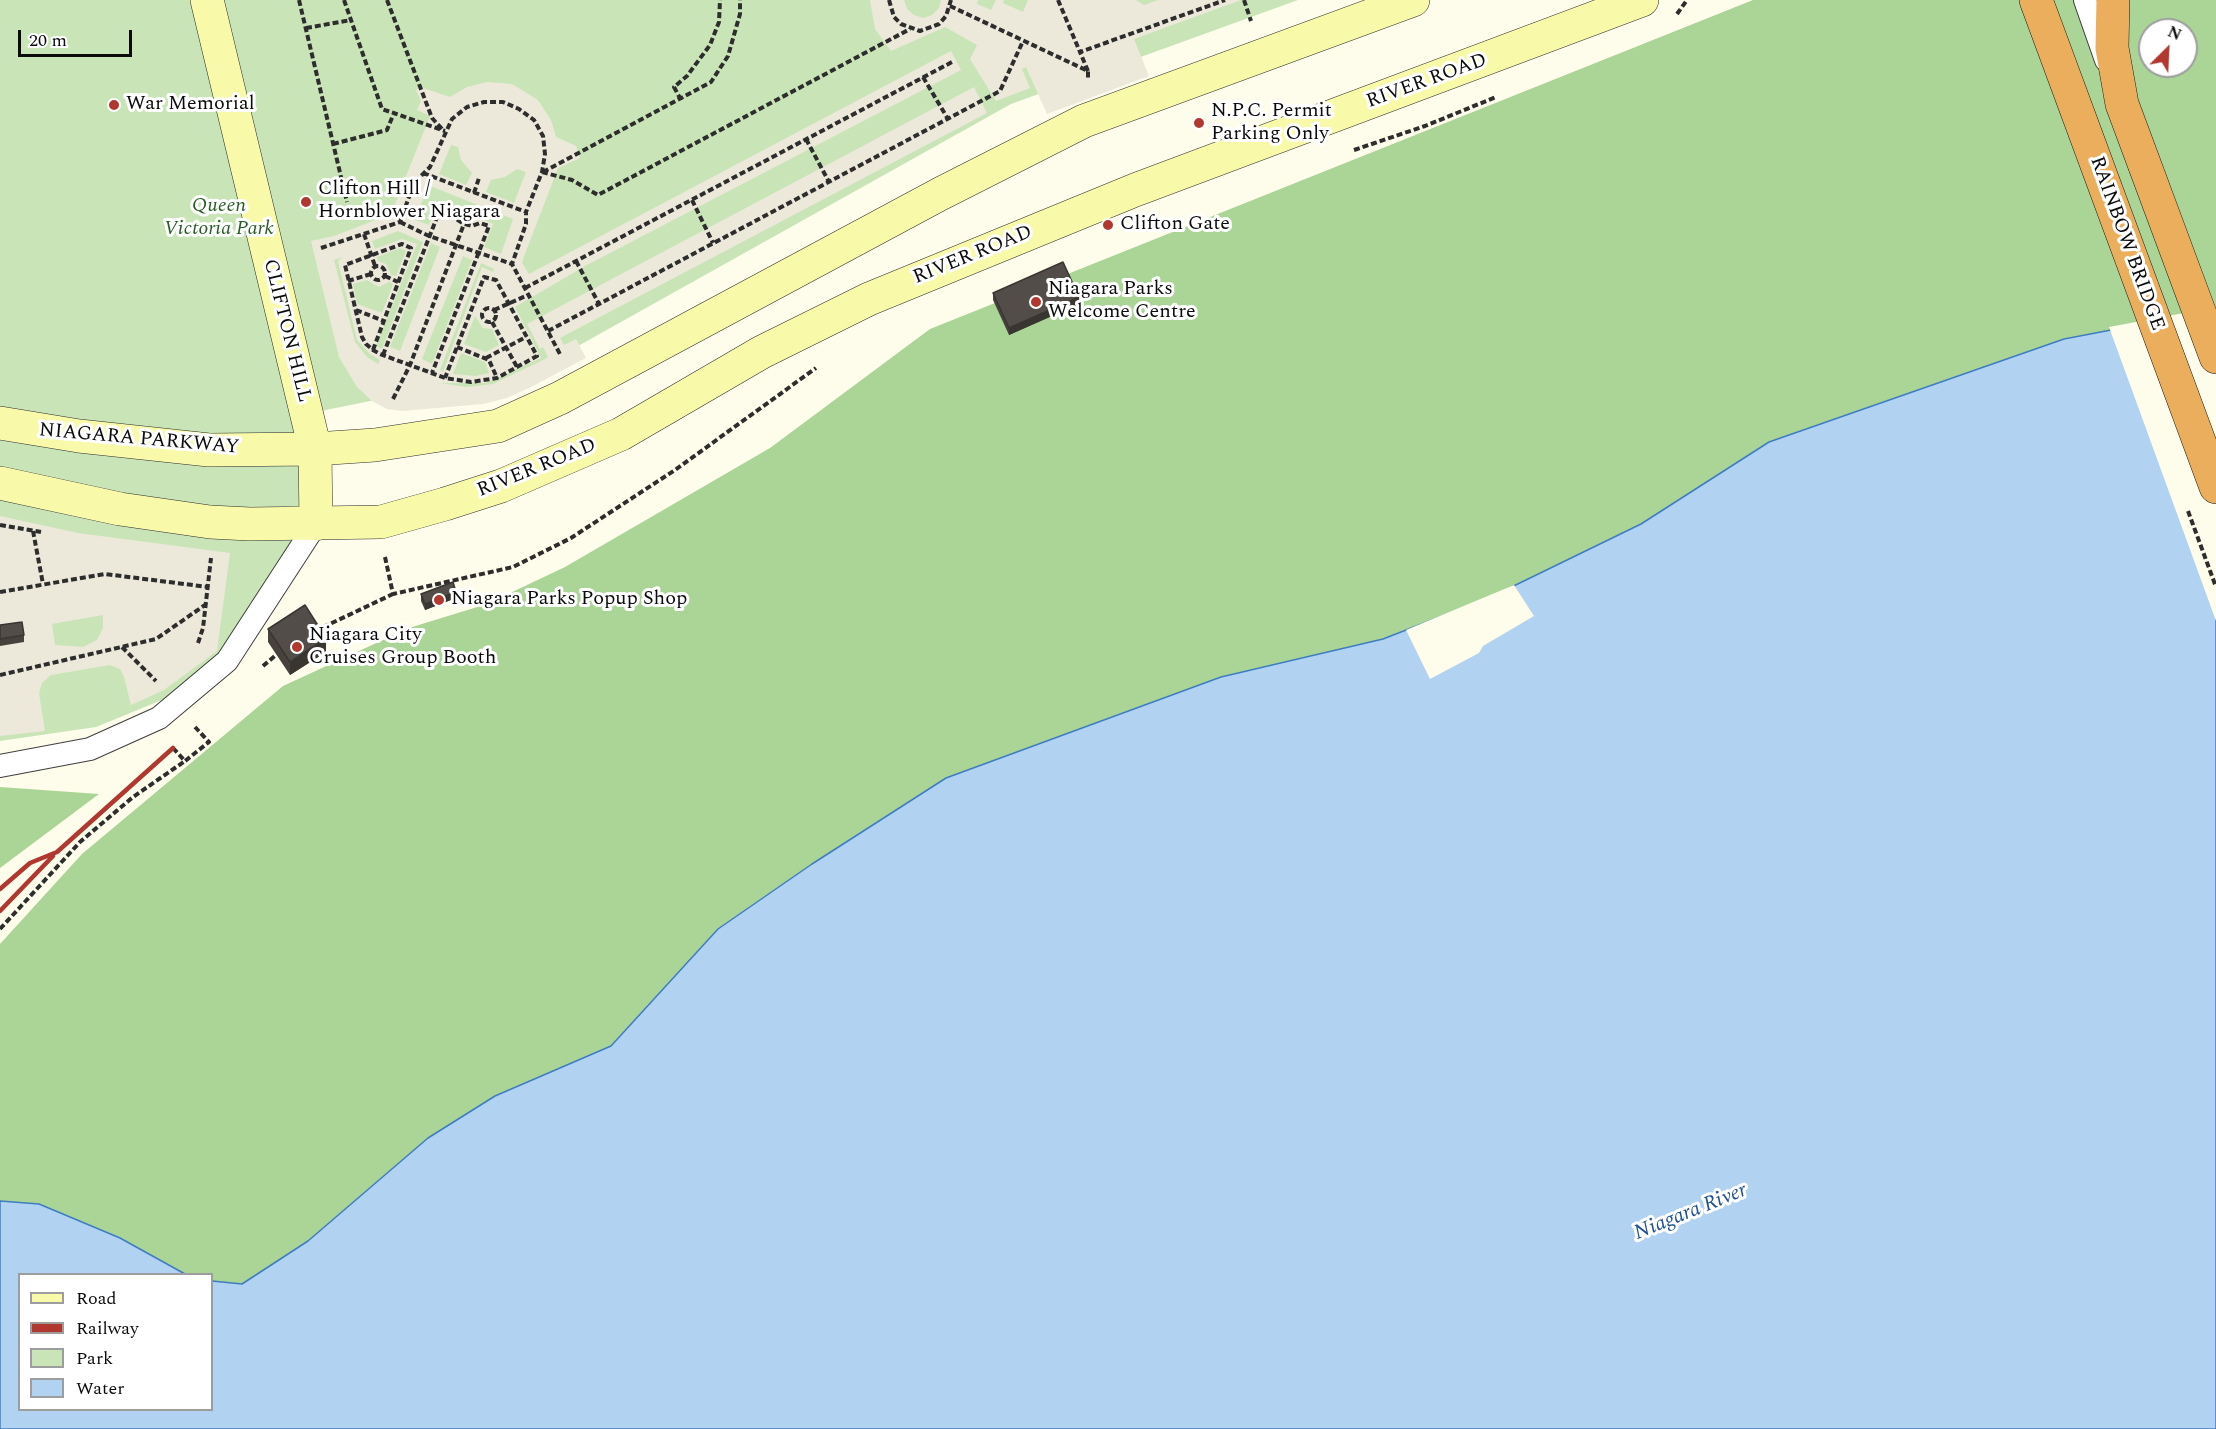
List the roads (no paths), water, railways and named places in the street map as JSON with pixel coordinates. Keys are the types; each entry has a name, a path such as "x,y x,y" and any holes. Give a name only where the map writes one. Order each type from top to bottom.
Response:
{"highway":[{"name":"RAINBOW BRIDGE","path":"2036,0 2216,487"},
{"path":"2113,0 2112,48 2122,104 2216,357"}],"main road":[{"name":"CLIFTON HILL","path":"207,0 315,449 316,524"},
{"path":"315,449 459,434 498,426 533,412 940,194 1084,121 1413,0"},
{"name":"RIVER ROAD","path":"316,524 381,522 501,486 621,434 762,352 869,299 1135,190 1642,0"},
{"name":"NIAGARA PARKWAY","path":"0,423 69,435 198,449 315,449"},
{"path":"0,483 120,510 210,522 316,524"}],"lane":[{"path":"2085,0 2122,104"},
{"path":"0,766 90,749 159,718 227,661 316,524"}],"water":[{"name":"Niagara River","path":"2216,310 2216,1429 0,1429 0,1201 39,1204 120,1238 183,1273 18,1273 18,1411 213,1411 213,1281 242,1284 308,1241 428,1138 495,1096 611,1046 718,929 812,864 946,778 1221,677 1383,639 1491,597 1641,524 1769,442 2064,339"}],"railway":[{"path":"0,889 30,863 57,852 173,748"},
{"path":"0,911 53,856"}],"place":[{"name":"War Memorial","path":"114,105"},
{"name":"N.P.C. Permit Parking Only","path":"1199,123"},
{"name":"Clifton Hill / Hornblower Niagara","path":"306,202"},
{"name":"Clifton Gate","path":"1108,225"},
{"name":"Niagara Parks Welcome Centre","path":"1036,302"},
{"name":"Niagara Parks Popup Shop","path":"439,600"},
{"name":"Niagara City Cruises Group Booth","path":"297,647"}],"park label":[{"name":"Queen Victoria Park","path":"219,218"}]}
